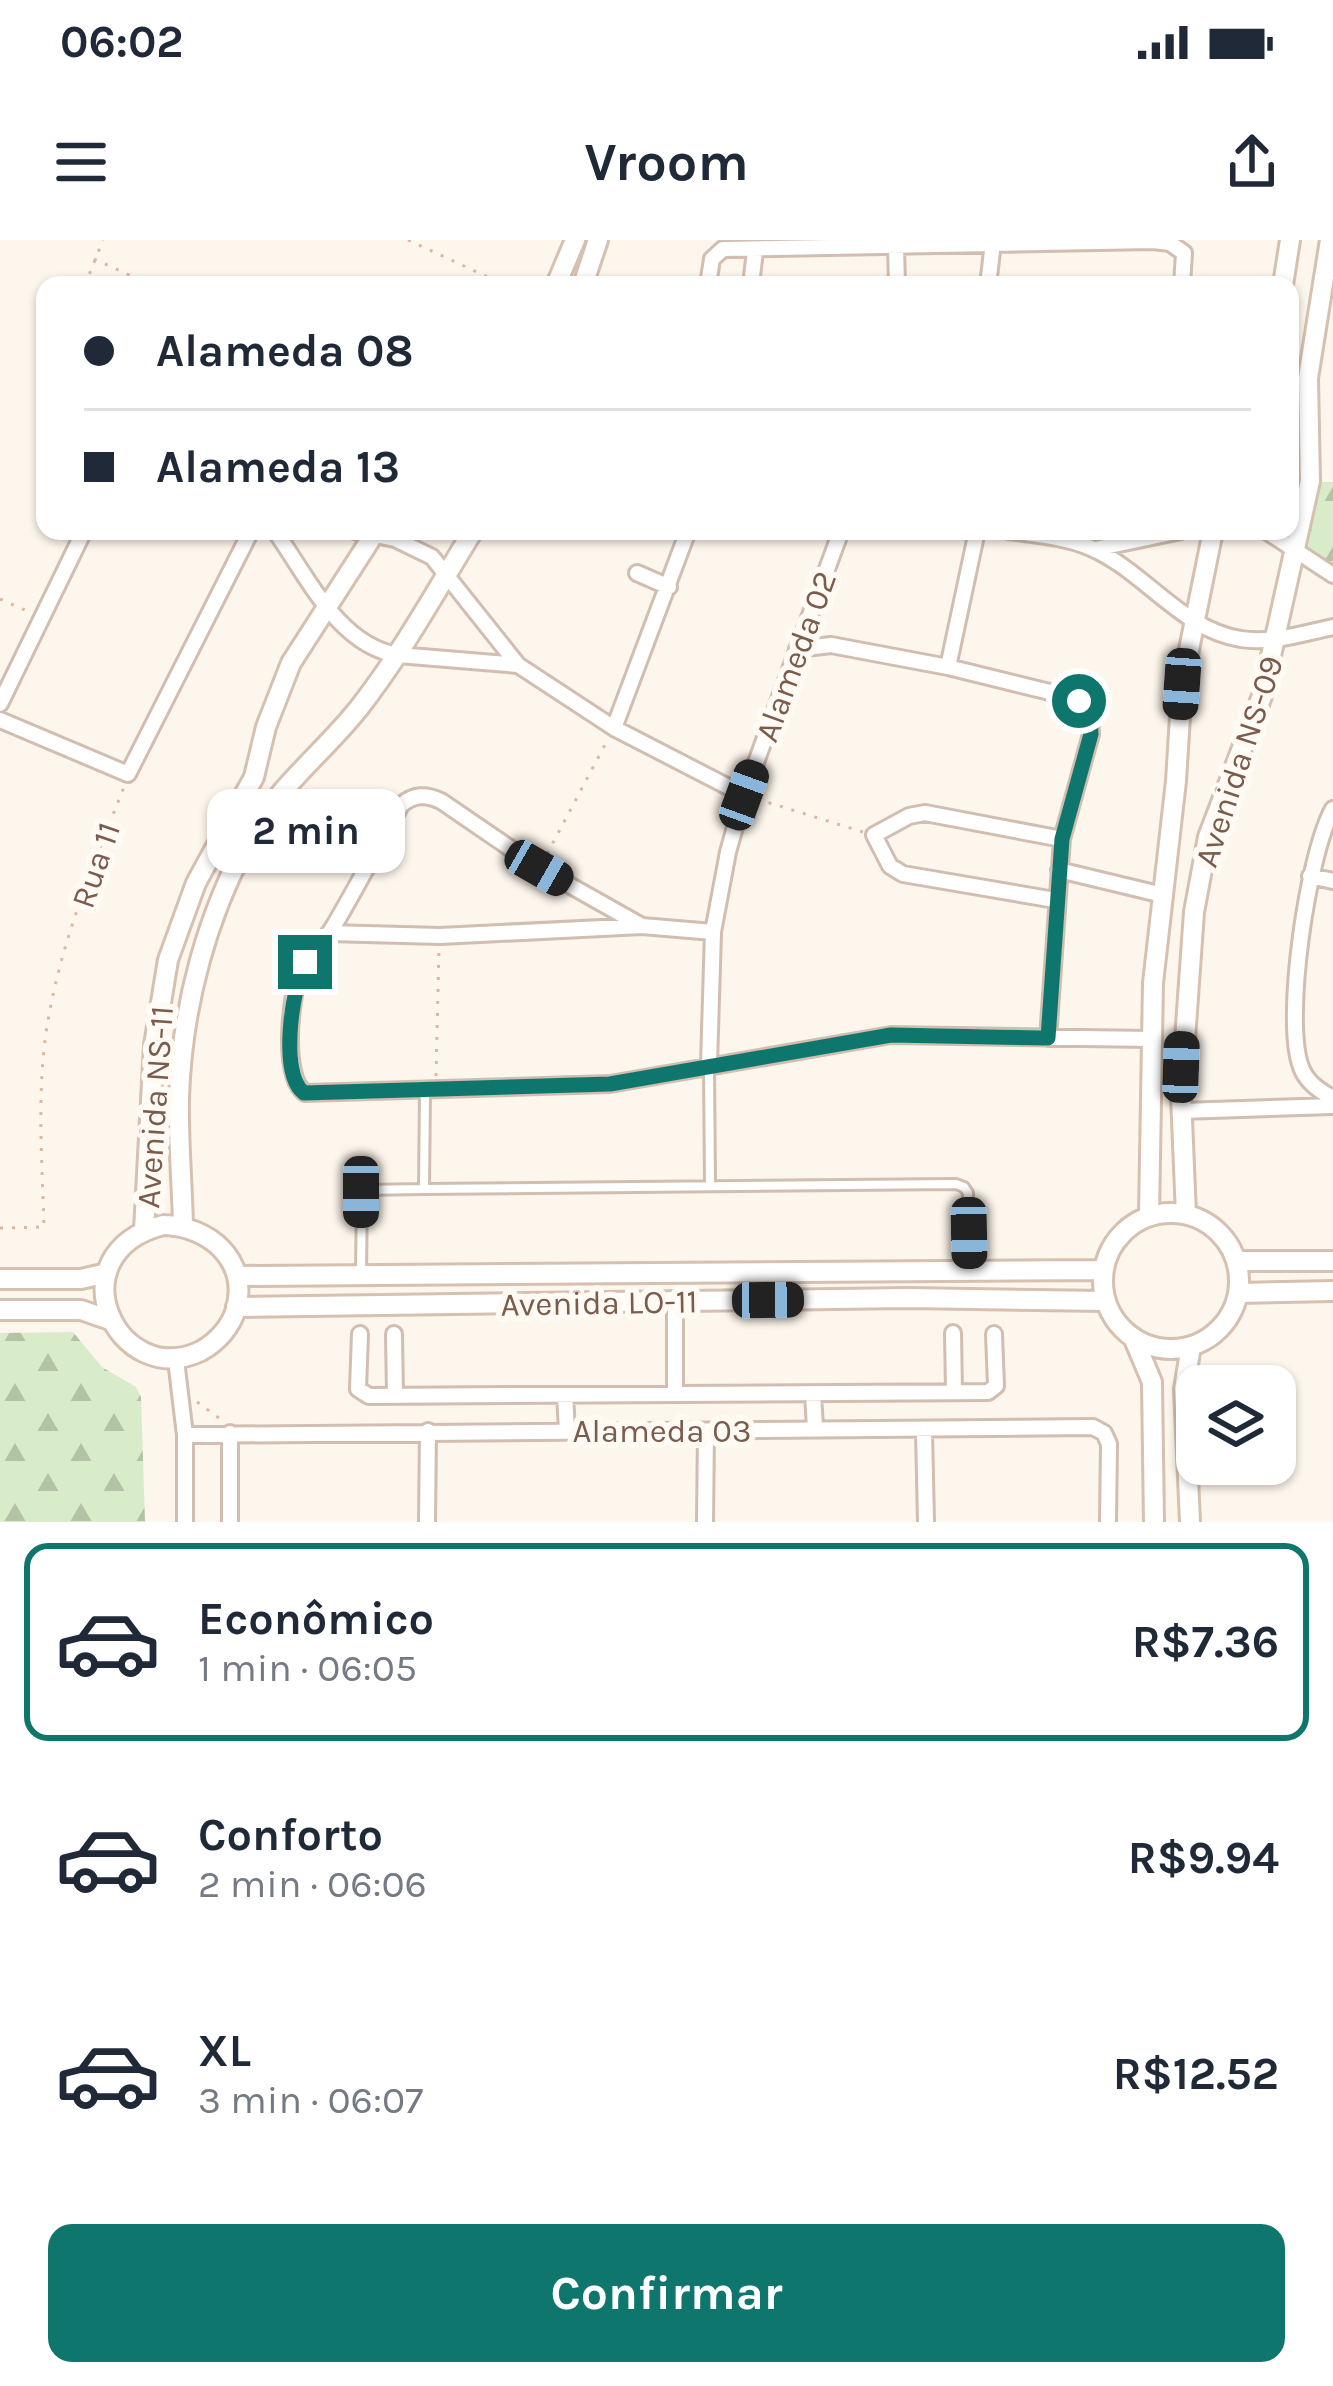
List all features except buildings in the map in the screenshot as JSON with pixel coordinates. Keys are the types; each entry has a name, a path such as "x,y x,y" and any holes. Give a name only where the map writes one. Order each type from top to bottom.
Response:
{"street":[{"path":"560,276 575,240"},
{"path":"586,276 598,240"},
{"path":"1284,276 1290,240"},
{"name":"Avenida NS-09","path":"1299,529 1310,481 1308,378 1330,240"},
{"path":"711,276 716,253 723,249 1153,241 1170,243 1184,254 1183,276"},
{"path":"989,276 993,243"},
{"path":"896,247 897,276"},
{"path":"752,276 755,251"},
{"path":"0,704 79,540"},
{"path":"0,720 128,774 246,540"},
{"path":"281,540 360,642 398,655 518,664"},
{"name":"Avenida NS-11","path":"144,1230 154,1045 168,960 196,884 254,777 266,727 291,664 329,607 364,540"},
{"path":"392,540 417,548 447,573 518,664 614,728 744,795"},
{"name":"Avenida NS-11","path":"183,1226 179,1096 188,1013 208,929 253,832 398,655 467,540"},
{"path":"614,728 685,540"},
{"name":"Alameda 02","path":"709,1064 713,932 728,851 838,540"},
{"path":"948,667 975,540"},
{"path":"1064,540 1094,549 1195,619 1234,638 1276,638 1333,627"},
{"path":"1094,549 1138,540"},
{"path":"1149,1215 1150,1039 1162,895 1182,684 1211,540"},
{"path":"1282,540 1333,575"},
{"name":"Avenida NS-09","path":"1186,1214 1181,1111 1186,983 1203,859 1254,722 1297,540"},
{"path":"637,573 669,587"},
{"path":"797,649 831,645 948,667 1079,701 1090,715 1091,734 1062,839 1048,1038"},
{"path":"642,926 539,868 441,801 415,796 401,805 329,933 305,962 296,986 290,1060 294,1082 304,1093 610,1084 891,1035 1150,1039"},
{"path":"1333,809 1310,876 1298,966 1296,1051 1309,1082 1333,1102"},
{"path":"1055,900 903,874 890,866 874,835 925,813 1062,839"},
{"path":"1059,870 1162,895"},
{"path":"1310,876 1333,881"},
{"path":"329,933 440,936 642,926 713,932"},
{"path":"1181,1111 1333,1102"},
{"path":"1186,1214 1209,1223 1226,1239 1237,1261 1239,1293 1222,1326 1191,1346 1166,1349 1133,1337 1116,1321 1106,1300 1104,1270 1122,1233 1149,1215 1186,1214"},
{"path":"0,1310 81,1310 107,1319 135,1347 176,1360 212,1344 231,1321 237,1276 218,1243 183,1226 144,1230 115,1255 107,1273 107,1319"},
{"path":"1237,1261 1333,1261"},
{"name":"Avenida LO-11","path":"237,1276 1104,1270"},
{"path":"0,1279 81,1279 107,1273"},
{"path":"1239,1293 1333,1291"},
{"name":"Avenida LO-11","path":"236,1307 1106,1300"},
{"path":"675,1301 675,1394"},
{"path":"953,1333 954,1392"},
{"path":"360,1334 358,1389 369,1396 988,1392 995,1386 994,1334"},
{"path":"394,1334 395,1395"},
{"path":"1133,1337 1152,1382 1154,1522"},
{"path":"1190,1522 1184,1389 1191,1346"},
{"path":"176,1360 185,1435 185,1522"},
{"path":"812,1394 814,1428"},
{"path":"565,1395 567,1430"},
{"name":"Alameda 03","path":"185,1435 1093,1426 1109,1444 1108,1522"},
{"path":"427,1522 428,1431"},
{"path":"705,1522 706,1431"},
{"path":"924,1431 926,1522"},
{"path":"230,1433 230,1522"}],"lane":[{"path":"709,1064 710,1186"},
{"path":"424,1189 430,1090"},
{"path":"361,1276 362,1190 710,1186 964,1187 968,1193 969,1272"}],"path":[{"path":"89,276 103,240"},
{"path":"408,240 486,276"},
{"path":"94,259 131,276"},
{"path":"0,598 40,617"},
{"path":"539,868 614,728"},
{"name":"Rua 11","path":"0,1228 44,1226 41,1107 49,1014 87,881 128,774"},
{"path":"744,795 874,835"},
{"path":"430,1090 440,936"},
{"path":"177,1393 210,1409 230,1433"}],"green space":[{"path":"1315,482 1333,482 1333,567 1304,548"},
{"path":"73,1332 102,1367 136,1387 141,1397 145,1522 0,1522 0,1333"}],"route":[{"path":"305,962 296,986 290,1060 294,1082 304,1093 610,1084 891,1035 1048,1038 1062,839 1091,734 1090,715 1079,701"}]}
